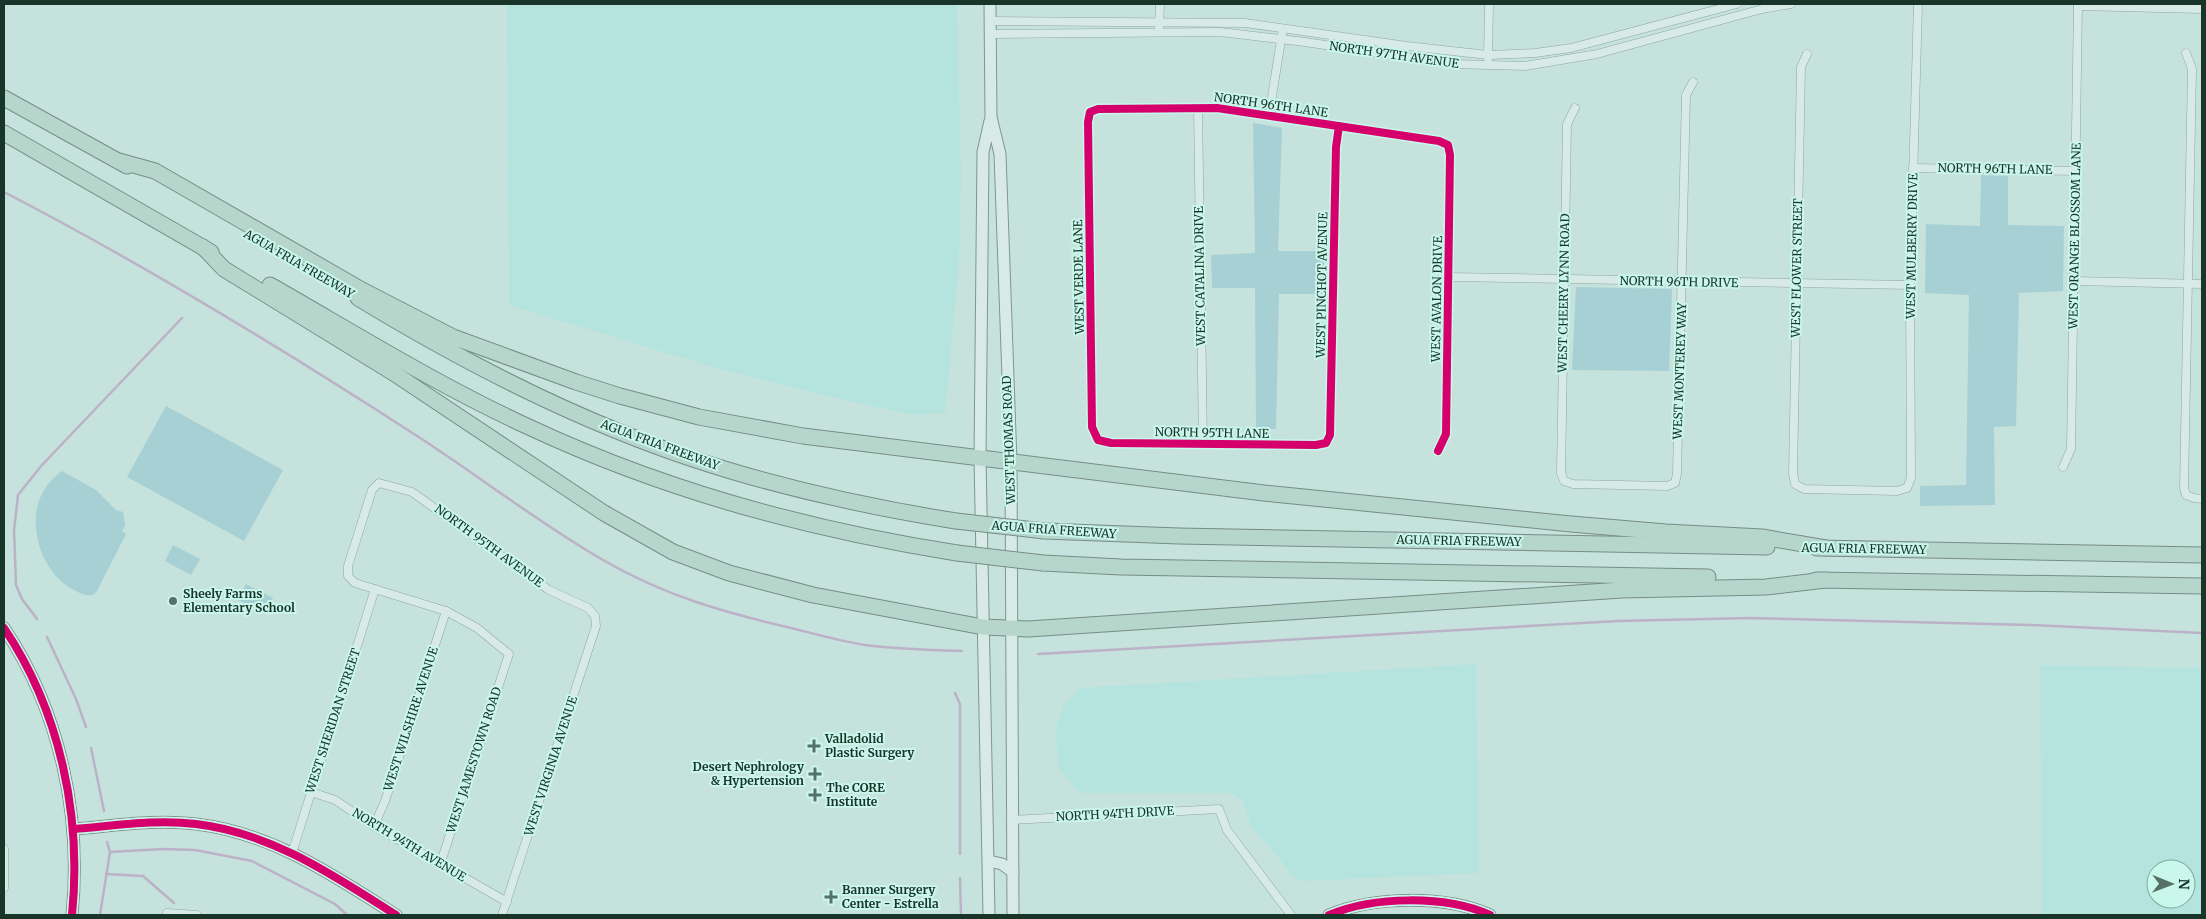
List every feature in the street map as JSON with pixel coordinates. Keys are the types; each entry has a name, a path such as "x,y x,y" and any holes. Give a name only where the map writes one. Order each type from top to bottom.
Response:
{"highway":[{"name":"AGUA FRIA FREEWAY","path":"4,98 118,161 444,348 528,392 590,420 683,455 757,479 851,502 956,521 1044,531 1179,536 2202,554"},
{"path":"4,133 464,395 532,429 585,452 677,486 777,517 878,540 956,553 1042,563 1112,566 2202,586"},
{"path":"118,161 155,171 426,324 470,344 540,370 620,396 699,417 803,436 1264,493 1571,524 1666,532 1762,537 1826,548"},
{"path":"203,247 224,269 392,372 620,523 673,552 729,573 870,607 983,627 1011,629 1604,591 1766,587 1825,580"},
{"path":"2182,554 2202,549"},
{"path":"2184,585 2202,591"}],"main road":[{"name":"WEST THOMAS ROAD","path":"989,915 980,458 983,152 991,117 990,4"},
{"name":"WEST THOMAS ROAD","path":"991,117 1000,154 1011,462 1011,820 1013,915"},
{"path":"4,628 33,680 48,715 63,767 74,829 72,915"},
{"path":"74,829 139,824 195,824 247,835 280,846 337,878 396,915"},
{"path":"989,861 1002,864 1012,872"},
{"path":"1329,915 1368,904 1428,902 1455,904 1490,915"}],"street":[{"path":"1159,33 1160,4"},
{"path":"1488,66 1489,4"},
{"name":"NORTH 97TH AVENUE","path":"990,20 1246,23 1407,46 1488,55 1535,53 1571,48 1737,4"},
{"name":"NORTH 97TH AVENUE","path":"991,34 1220,32 1453,64 1525,66 1597,54 1762,9 1791,4"},
{"name":"WEST MULBERRY DRIVE","path":"1907,488 1911,478 1910,285 1918,4"},
{"path":"2078,5 2202,9"},
{"name":"WEST ORANGE BLOSSOM LANE","path":"2063,467 2071,449 2078,5"},
{"path":"1269,116 1283,28"},
{"path":"2186,53 2192,69 2184,488 2186,495 2202,499"},
{"name":"WEST FLOWER STREET","path":"1807,54 1801,67 1793,473 1795,484 1804,489 1897,491 1907,488"},
{"name":"WEST MONTEREY WAY","path":"1675,483 1677,474 1686,95 1693,82"},
{"name":"WEST CATALINA DRIVE","path":"1198,108 1203,444"},
{"name":"NORTH 96TH LANE","path":"1090,112 1098,109 1217,108 1439,141 1448,145"},
{"name":"WEST CHEERY LYNN ROAD","path":"1575,108 1567,124 1562,473 1564,481 1572,484 1667,486 1675,483"},
{"name":"WEST VERDE LANE","path":"1090,112 1088,122 1092,427 1098,440"},
{"name":"WEST PINCHOT AVENUE","path":"1326,443 1330,435 1336,147 1339,126"},
{"name":"WEST AVALON DRIVE","path":"1438,451 1446,434 1450,155 1448,145"},
{"name":"NORTH 96TH LANE","path":"1913,168 2076,171"},
{"name":"NORTH 96TH DRIVE","path":"1448,277 1797,285 1910,285"},
{"path":"2075,281 2202,284"},
{"name":"NORTH 95TH LANE","path":"1098,440 1111,443 1316,445 1326,443"},
{"name":"NORTH 95TH AVENUE","path":"375,589 356,583 348,576 348,566 372,490 379,483 412,492 549,590 588,608 596,616"},
{"path":"375,589 446,610"},
{"name":"WEST SHERIDAN STREET","path":"292,853 375,589"},
{"name":"WEST JAMESTOWN ROAD","path":"440,865 509,654 471,624 446,610"},
{"name":"WEST WILSHIRE AVENUE","path":"374,826 385,801 446,610"},
{"name":"WEST VIRGINIA AVENUE","path":"502,915 596,626 596,616"},
{"name":"NORTH 94TH AVENUE","path":"311,792 335,800 374,826 507,902"},
{"name":"NORTH 94TH DRIVE","path":"1011,820 1219,809 1227,830 1292,915"},
{"path":"4,849 4,888"},
{"path":"167,914 197,915"}],"shaded area":[{"path":"507,4 957,4 961,177 959,260 945,413 912,415 818,394 719,369 509,305"},
{"path":"1253,123 1282,128 1278,251 1325,251 1324,294 1279,294 1276,429 1256,429 1255,288 1212,288 1211,255 1255,253"},
{"path":"1981,175 2008,176 2008,225 2064,226 2063,291 2019,293 2016,426 1994,427 1995,505 1920,506 1920,486 1966,485 1969,295 1925,293 1926,224 1980,226"},
{"path":"1576,287 1672,289 1669,371 1572,370"},
{"path":"166,406 283,470 244,541 127,477"},
{"path":"62,471 96,490 116,510 123,512 125,525 122,531 126,534 97,591 93,595 82,594 61,582 52,572 40,547 37,533 37,506 46,487"},
{"path":"173,545 200,559 191,575 165,561"},
{"path":"246,584 273,598 264,614 238,600"},
{"path":"1476,664 1479,873 1303,881 1292,877 1277,855 1251,827 1243,800 1232,793 1080,793 1059,769 1055,730 1063,707 1080,688"},
{"path":"2040,665 2202,668 2202,915 2042,915"}],"waterway":[{"path":"4,192 161,278 314,370 414,434 555,530 626,573 695,602 837,639 865,645 962,651"},
{"path":"37,619 22,599 16,585 14,530 18,495 42,465 182,318"},
{"path":"1038,654 1618,621 1750,618 2030,625 2202,633"},
{"path":"47,637 76,699 86,727"},
{"path":"955,693 960,704 960,854"},
{"path":"91,748 104,811"},
{"path":"100,915 110,852 107,842"},
{"path":"110,852 163,849 195,850 252,861 335,904 347,915"},
{"path":"106,874 143,876 174,903"},
{"path":"960,878 961,915"}],"cycle path":[{"path":"1339,126 1336,147 1330,435 1326,443 1316,445 1111,443 1098,440 1092,427 1088,122 1090,112 1098,109 1217,108 1439,141 1448,145 1450,155 1446,434 1438,451"},
{"path":"4,628 40,694 53,729 63,766 70,803 73,840 74,878 72,915"},
{"path":"74,829 165,822 196,824 224,829 250,836 301,858 349,885 396,915"},
{"path":"1329,915 1367,904 1410,900 1452,904 1472,908 1490,915"}],"place":[{"name":"Sheely Farms Elementary School","path":"173,601"},
{"name":"Valladolid Plastic Surgery","path":"814,746"},
{"name":"Desert Nephrology & Hypertension","path":"815,774"},
{"name":"The CORE Institute","path":"815,795"},
{"name":"Banner Surgery Center - Estrella","path":"831,897"}]}
